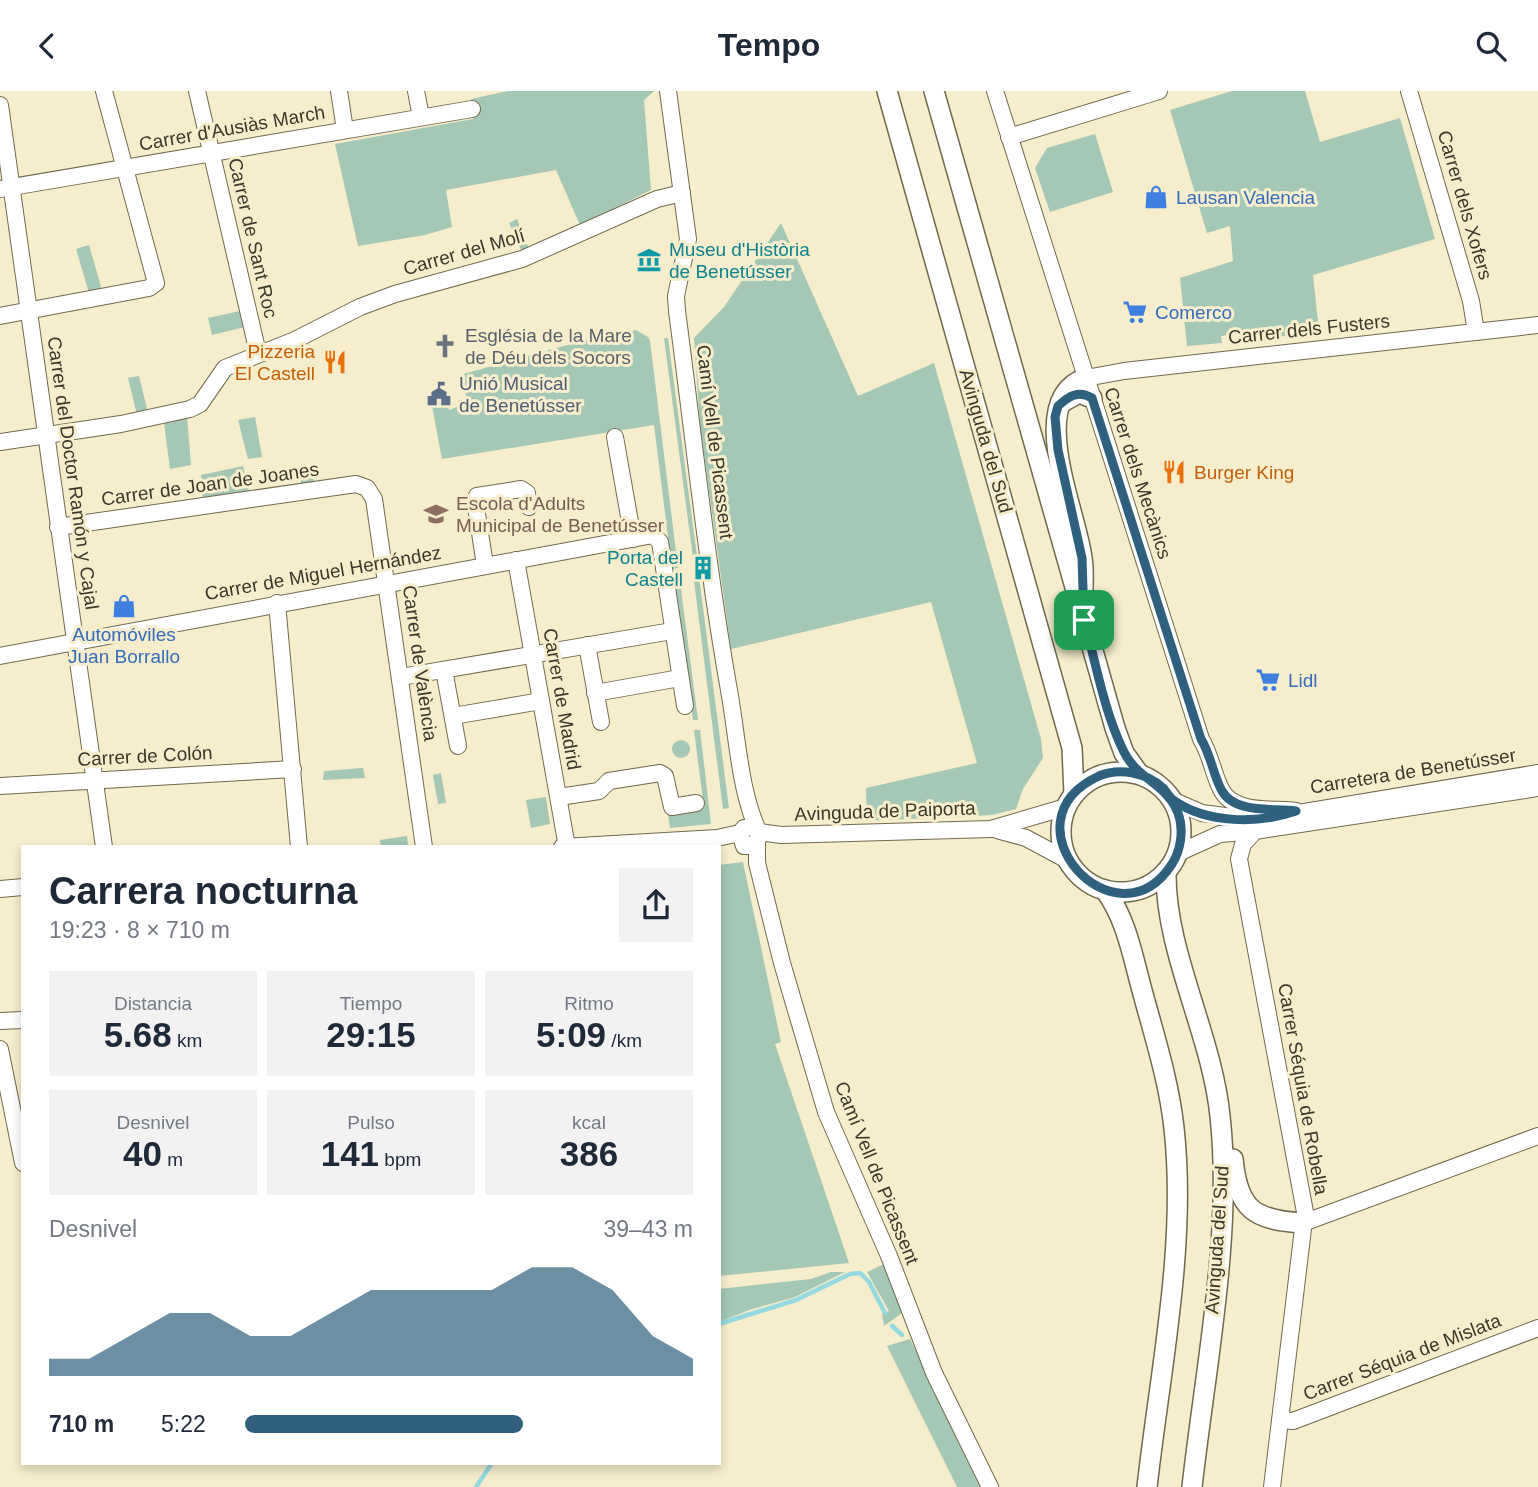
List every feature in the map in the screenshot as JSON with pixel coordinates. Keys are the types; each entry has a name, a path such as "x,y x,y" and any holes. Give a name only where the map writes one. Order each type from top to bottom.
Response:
{"main road":[{"name":"Avinguda del Sud","path":"887,91 1072,748 1070,800"},
{"path":"934,91 1117,735 1124,753 1139,774"},
{"path":"1084,620 1082,558 1058,450 1055,417 1068,387 1086,378"},
{"path":"1058,406 1068,397 1079,393 1092,398"},
{"path":"1121,771 1139,774 1158,784 1172,800 1180,817 1178,853 1166,872 1138,890 1105,890 1090,884 1067,860 1061,843 1061,825 1070,800 1087,782 1103,774 1121,771"},
{"name":"Avinguda del Sud","path":"1166,872 1170,916 1198,1017 1220,1114 1224,1164 1222,1215 1192,1487"},
{"path":"1105,890 1125,928 1163,1064 1169,1092 1177,1167 1174,1261 1147,1487"},
{"path":"1220,1114 1231,1140 1241,1199 1260,1217 1303,1223"}],"street":[{"path":"0,316 149,288 156,281 104,91"},
{"name":"Carrer de Sant Roc","path":"197,91 258,353"},
{"path":"339,91 345,130"},
{"path":"416,91 421,117"},
{"name":"Camí Vell de Picassent","path":"667,91 688,239 676,296 677,311 711,578 757,863 807,1054 826,1112 889,1256 934,1373 990,1487"},
{"name":"Carrer dels Mecànics","path":"995,91 1092,398 1222,791 1233,801 1251,808 1296,811"},
{"path":"1009,137 1158,91"},
{"name":"Carrer dels Xofers","path":"1409,91 1471,301 1476,332"},
{"name":"Carrer del Doctor Ramón y Cajal","path":"0,105 6,188 29,310 44,433 104,845"},
{"name":"Carrer d'Ausiàs March","path":"6,188 472,109"},
{"name":"Carrer del Molí","path":"44,433 121,423 186,410 200,404 225,368 306,335 337,317 383,298 522,259 657,199 682,193"},
{"name":"Carrer dels Fusters","path":"1086,378 1124,371 1538,325"},
{"path":"0,442 44,433"},
{"path":"615,437 634,539"},
{"name":"Carrer de Joan de Joanes","path":"58,527 356,484 367,488"},
{"name":"Carrer de València","path":"367,488 374,499 424,845"},
{"path":"485,565 475,501 480,494 521,489 527,493 529,507"},
{"name":"Carrer de Miguel Hernández","path":"0,656 387,582 653,535 660,543 672,631"},
{"name":"Carrer de Madrid","path":"516,559 559,797 565,845"},
{"path":"277,603 299,845"},
{"path":"401,677 672,631 685,706"},
{"path":"587,645 601,722"},
{"path":"444,670 458,746"},
{"path":"595,693 680,678"},
{"path":"453,716 541,701"},
{"name":"Carrer de Colón","path":"0,786 293,769"},
{"path":"559,797 599,791 609,781 657,773 665,776 672,807 696,803"},
{"name":"Carretera de Benetússer","path":"1172,800 1202,813 1255,820 1296,811 1538,773"},
{"name":"Carretera de Benetússer","path":"1178,853 1220,834 1538,788"},
{"path":"991,829 1070,800"},
{"path":"991,829 1026,838 1067,860"},
{"name":"Avinguda de Paiporta","path":"608,845 781,835 991,829"},
{"name":"Carrer Séquia de Robella","path":"1255,831 1242,843 1244,882 1305,1212 1272,1487"},
{"path":"0,889 21,887"},
{"path":"0,1021 21,1020"},
{"path":"0,1049 21,1153"},
{"path":"1303,1223 1538,1136"},
{"name":"Carrer Séquia de Mislata","path":"1280,1420 1293,1421 1538,1328"}],"green space":[{"path":"508,91 654,91 644,100 651,190 580,225 556,170 446,190 452,227 425,235 358,246 335,144 473,119 471,99"},
{"path":"1232,91 1305,91 1320,142 1400,118 1435,239 1313,275 1319,332 1239,341 1238,334 1221,336 1222,343 1187,346 1180,278 1233,261 1230,226 1207,233 1170,110"},
{"path":"1095,134 1113,192 1050,212 1035,168 1047,148"},
{"path":"517,219 529,249 522,252 509,223"},
{"path":"781,223 858,396 934,363 1041,739 1043,758 1023,789 1016,809 992,815 867,821 866,788 977,763 931,602 731,649 700,425 694,338 724,307"},
{"path":"89,245 102,290 89,293 76,249"},
{"path":"240,311 245,327 212,335 208,318"},
{"path":"636,330 650,341 678,568 672,569 654,425 442,459 432,406 446,401 449,410 468,403 460,375 603,335 605,339"},
{"path":"664,338 668,338 698,564 695,564 693,558"},
{"path":"139,376 148,413 137,415 128,378"},
{"path":"187,416 191,465 170,469 164,423"},
{"path":"255,417 262,457 248,459 238,420"},
{"path":"311,465 314,482 301,484 299,466"},
{"path":"243,466 249,491 203,498 201,475"},
{"path":"679,574 698,720 693,720 673,575"},
{"path":"699,577 729,808 723,809 694,581"},
{"path":"694,730 700,730 711,824 670,828 668,815 704,808"},
{"path":"681,740 687,743 690,749 687,755 681,758 675,755 672,749 675,743"},
{"path":"363,768 365,778 323,780 324,771"},
{"path":"441,773 446,803 438,804 433,775"},
{"path":"546,797 550,824 531,828 526,800"},
{"path":"407,836 408,845 381,845 380,840"},
{"path":"743,862 781,1042 775,1044 849,1263 721,1276 721,865"},
{"path":"884,1264 899,1296 902,1313 884,1326 882,1314 889,1311 867,1272"},
{"path":"831,1272 845,1272 795,1297 721,1321 721,1289 811,1279"},
{"path":"910,1339 984,1487 957,1487 887,1346"}],"waterway":[{"path":"721,1323 796,1300 850,1274 860,1273 869,1282 885,1313"},
{"path":"892,1326 902,1335"},
{"path":"476,1487 491,1465"}],"place":[{"name":"Lausan Valencia","path":"1156,197"},
{"name":"Museu d'Història de Benetússer","path":"649,260"},
{"name":"Comerco","path":"1135,312"},
{"name":"Església de la Mare de Déu dels Socors","path":"445,346"},
{"name":"Pizzeria El Castell","path":"335,362"},
{"name":"Unió Musical de Benetússer","path":"439,394"},
{"name":"Burger King","path":"1174,472"},
{"name":"Escola d'Adults Municipal de Benetússer","path":"436,514"},
{"name":"Porta del Castell","path":"703,568"},
{"name":"Automóviles Juan Borrallo","path":"124,606"},
{"name":"Lidl","path":"1268,680"}],"route":[{"path":"1084,620 1082,558 1058,450 1055,417 1058,406 1068,397 1079,393 1092,398 1201,739 1222,791 1233,801 1251,808 1296,811 1255,820 1224,818 1202,813 1172,800 1163,789 1152,780 1139,774 1121,771 1103,774 1087,782 1074,794 1066,807 1061,825 1061,843 1067,860 1077,873 1090,884 1105,890 1138,890 1153,883 1166,872 1178,853 1181,835 1180,817 1172,800 1152,780 1139,774 1124,753 1084,620"}]}
